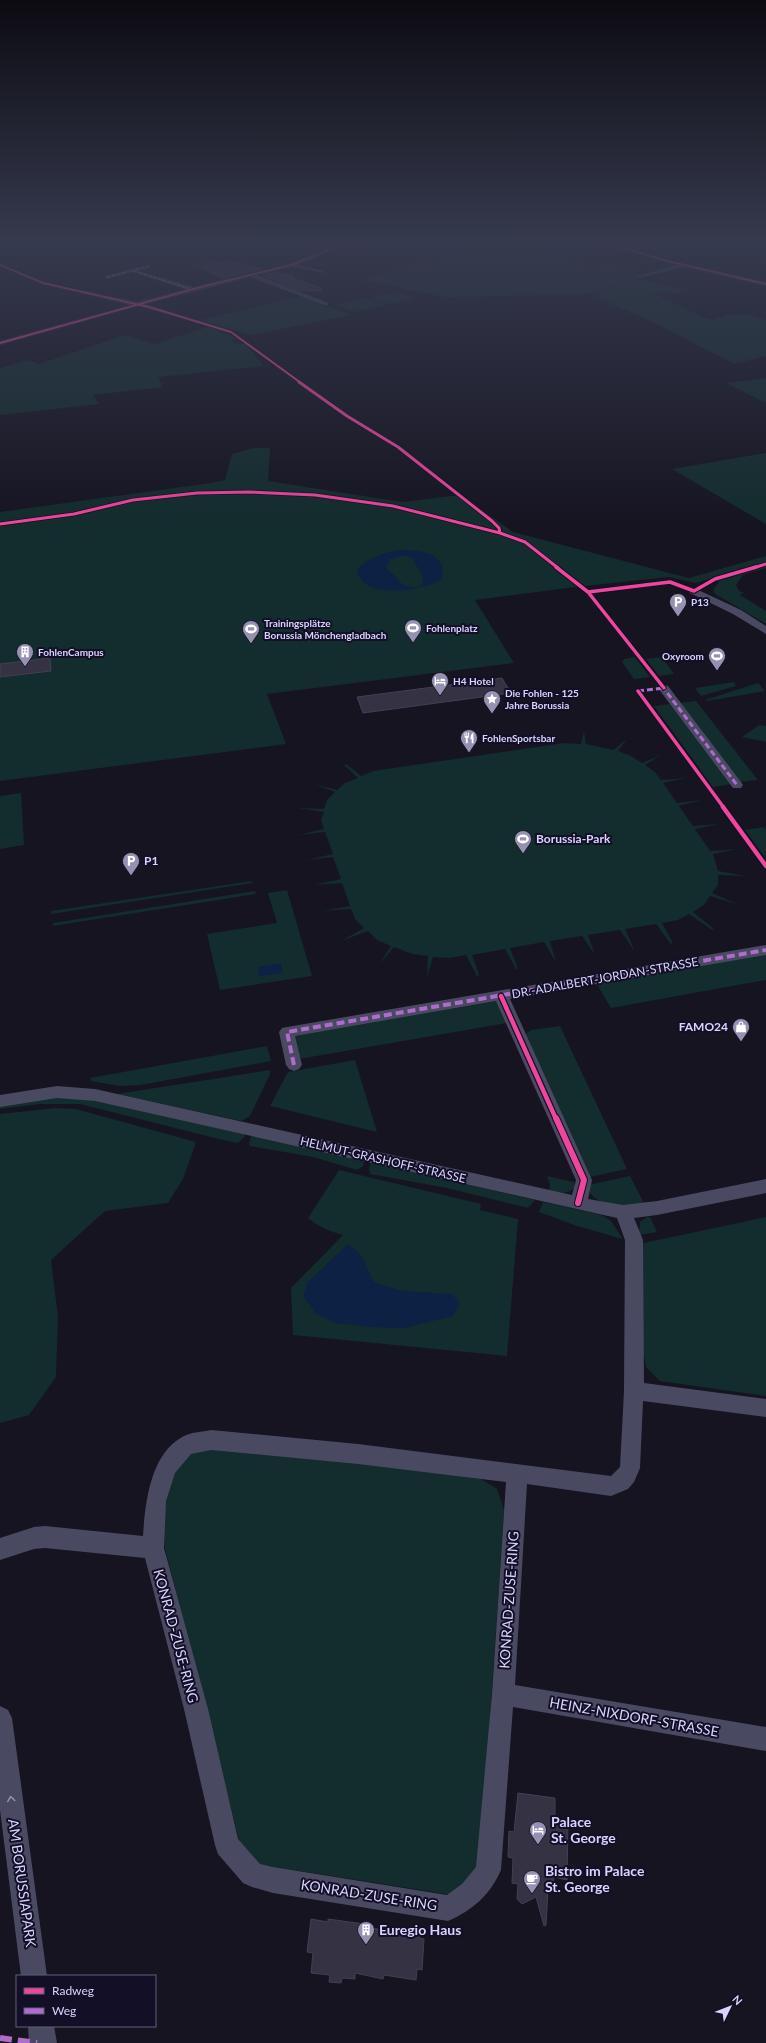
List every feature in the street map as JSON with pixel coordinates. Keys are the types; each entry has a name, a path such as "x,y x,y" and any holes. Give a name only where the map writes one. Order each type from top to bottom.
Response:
{"street":[{"path":"0,342 28,334"},
{"path":"694,591 737,612 766,631"},
{"path":"664,688 737,785"},
{"name":"DR.-ADALBERT-JORDAN-STRASSE","path":"294,1065 288,1032 766,950"},
{"path":"502,996 584,1180 578,1203"},
{"name":"HELMUT-GRASHOFF-STRASSE","path":"0,1101 57,1092 95,1095 623,1212 658,1208 766,1186"},
{"name":"KONRAD-ZUSE-RING","path":"517,1473 503,1694 488,1870 482,1882 463,1901 448,1908 273,1880 252,1874 227,1844 196,1709 153,1548 156,1501 167,1467 184,1447 201,1441 211,1440 358,1454 517,1473 611,1486 622,1482 627,1477 630,1468 634,1391 634,1240 623,1212"},
{"path":"634,1391 766,1408"},
{"path":"0,1549 34,1538 45,1537 153,1548"},
{"name":"HEINZ-NIXDORF-STRASSE","path":"503,1694 766,1739"},
{"name":"AM BORUSSIAPARK","path":"0,1718 34,1975"},
{"path":"41,2027 43,2043"}],"green space":[{"path":"185,334 227,334 237,338 230,340 236,344 246,343 263,366 158,377 163,387 93,395 99,404 0,415 0,368 28,360 39,364 126,335 155,344"},
{"path":"677,334 766,334 766,356 734,364"},
{"path":"766,378 766,403 726,383"},
{"path":"254,448 270,448 268,481 402,502 461,495 513,532 689,578 766,556 766,568 743,575 736,585 739,591 744,593 740,595 766,611 766,624 715,594 713,590 719,582 712,578 696,583 669,577 475,600 514,663 267,694 286,744 0,781 0,512 225,480 232,454"},
{"path":"766,453 766,524 672,469"},
{"path":"635,657 650,677 634,679 622,662 624,659"},
{"path":"662,657 674,674 659,676 646,659"},
{"path":"734,682 736,686 701,696 695,688"},
{"path":"758,683 765,691 707,701 705,700"},
{"path":"696,701 758,780 740,782 680,703"},
{"path":"670,704 731,784 713,787 654,706"},
{"path":"759,725 766,726 766,742 742,737"},
{"name":"Borussia-Park","path":"584,731 586,744 613,750 627,739 618,751 631,756 642,763 661,755 645,765 655,772 661,780 687,778 663,783 677,803 702,800 679,806 693,826 719,824 695,829 710,851 737,849 713,854 718,871 746,876 718,875 718,885 712,893 739,905 710,896 704,905 693,912 714,929 711,929 689,914 678,920 662,923 673,943 671,944 656,924 625,929 634,949 620,930 588,935 595,955 582,936 550,941 556,962 544,942 510,948 518,969 516,969 505,949 472,955 479,975 477,976 466,955 450,958 433,957 427,977 428,956 412,954 394,947 379,965 391,946 377,940 368,931 341,941 364,928 355,919 351,909 322,911 350,906 342,883 314,885 341,879 333,857 306,860 333,854 325,832 298,835 324,829 321,820 324,812 298,808 324,809 327,800 335,792 314,784 337,790 345,783 358,778 344,765 346,764 361,776 373,771 564,743 581,744"},
{"path":"21,793 24,845 0,849 0,796"},
{"path":"764,827 766,830 766,859 745,830"},
{"path":"252,881 253,883 51,914 51,911"},
{"path":"287,890 312,976 220,990 207,934 277,923 268,893"},
{"path":"255,891 256,894 53,926 53,923"},
{"path":"766,954 766,980 611,1008 596,983"},
{"path":"498,1001 507,1023 299,1059 293,1036"},
{"path":"560,1026 627,1169 590,1177 525,1034 531,1030"},
{"path":"267,1046 271,1061 141,1085 120,1086 91,1081 90,1078"},
{"path":"355,1060 377,1132 270,1106 288,1072"},
{"path":"270,1070 270,1074 250,1116 242,1121 117,1094"},
{"path":"64,1097 88,1099 244,1134 245,1136 238,1143 80,1104 40,1104 0,1109 0,1106 41,1098"},
{"path":"56,1108 76,1109 196,1142 183,1179 168,1203 105,1211 51,1260 58,1317 56,1377 29,1415 0,1423 0,1114"},
{"path":"251,1136 364,1161 363,1166 357,1170 313,1157 250,1146 249,1143"},
{"path":"371,1163 535,1200 528,1208 447,1188 370,1174 369,1168"},
{"path":"339,1170 481,1204 480,1210 518,1219 507,1356 293,1335 291,1288 343,1235 324,1228 308,1218"},
{"path":"547,1176 574,1182 575,1187 569,1192 549,1190 550,1185"},
{"path":"630,1176 645,1205 613,1205 605,1203 593,1196 587,1189 588,1185"},
{"path":"543,1202 602,1215 611,1221 623,1239 577,1226 539,1212"},
{"path":"647,1217 650,1217 657,1232 639,1235 640,1222"},
{"path":"766,1217 766,1396 660,1381 646,1367 643,1348 639,1244"},
{"path":"194,1449 215,1449 347,1458 481,1479 497,1489 504,1510 481,1855 473,1874 453,1895 255,1864 241,1848 165,1548 163,1523 167,1495 175,1466"}],"water":[{"path":"409,550 425,552 432,555 441,564 443,571 442,579 421,587 394,591 381,590 370,586 361,580 357,570 360,566 377,556 397,551","holes":["406,555 413,559 422,575 423,582 421,586 409,587 401,583 386,567 390,559"]},
{"path":"281,963 282,973 259,976 258,967"},
{"path":"347,1245 357,1250 364,1260 374,1282 403,1291 452,1294 460,1304 453,1316 403,1328 369,1327 336,1323 316,1314 303,1296 308,1282"}],"building":[{"name":"FohlenCampus","path":"50,658 51,671 0,677 0,664"},
{"path":"502,678 511,693 363,713 357,697"},
{"name":"Palace St. George","path":"518,1793 555,1798 555,1820 568,1822 567,1880 554,1877 553,1890 548,1889 546,1925 544,1926 536,1897 522,1904 517,1899 518,1884 512,1883 513,1858 508,1857 509,1831 514,1832"},
{"name":"Euregio Haus","path":"311,1919 328,1922 328,1919 364,1924 364,1927 419,1935 419,1938 424,1939 422,1970 417,1969 416,1980 384,1975 383,1979 355,1973 355,1979 342,1978 341,1983 329,1982 330,1975 311,1973 313,1953 307,1952"}],"marked path":[{"path":"662,686 737,785"},
{"path":"638,691 664,688"},
{"path":"294,1065 287,1032 766,950"},
{"path":"0,2038 37,2043"}],"cycle path":[{"path":"0,343 31,334"},
{"path":"234,334 347,416 398,447 492,521 499,528 500,533"},
{"path":"0,524 74,514 133,500 197,493 248,492 315,495 393,506 500,533 525,542 588,592 664,688"},
{"path":"588,592 670,582 694,591 715,579 766,564"},
{"path":"638,691 766,866"},
{"path":"501,996 584,1180 578,1203"}],"place":[{"name":"P13","path":"678,617"},
{"name":"Fohlenplatz","path":"413,643"},
{"name":"Trainingsplätze Borussia Mönchengladbach","path":"251,644"},
{"name":"FohlenCampus","path":"25,667"},
{"name":"Oxyroom","path":"717,671"},
{"name":"H4 Hotel","path":"440,696"},
{"name":"Die Fohlen - 125 Jahre Borussia","path":"492,714"},
{"name":"FohlenSportsbar","path":"469,753"},
{"name":"Borussia-Park","path":"523,854"},
{"name":"P1","path":"131,876"},
{"name":"FAMO24","path":"741,1042"},
{"name":"Palace St. George","path":"538,1845"},
{"name":"Bistro im Palace St. George","path":"532,1894"},
{"name":"Euregio Haus","path":"366,1945"}]}
